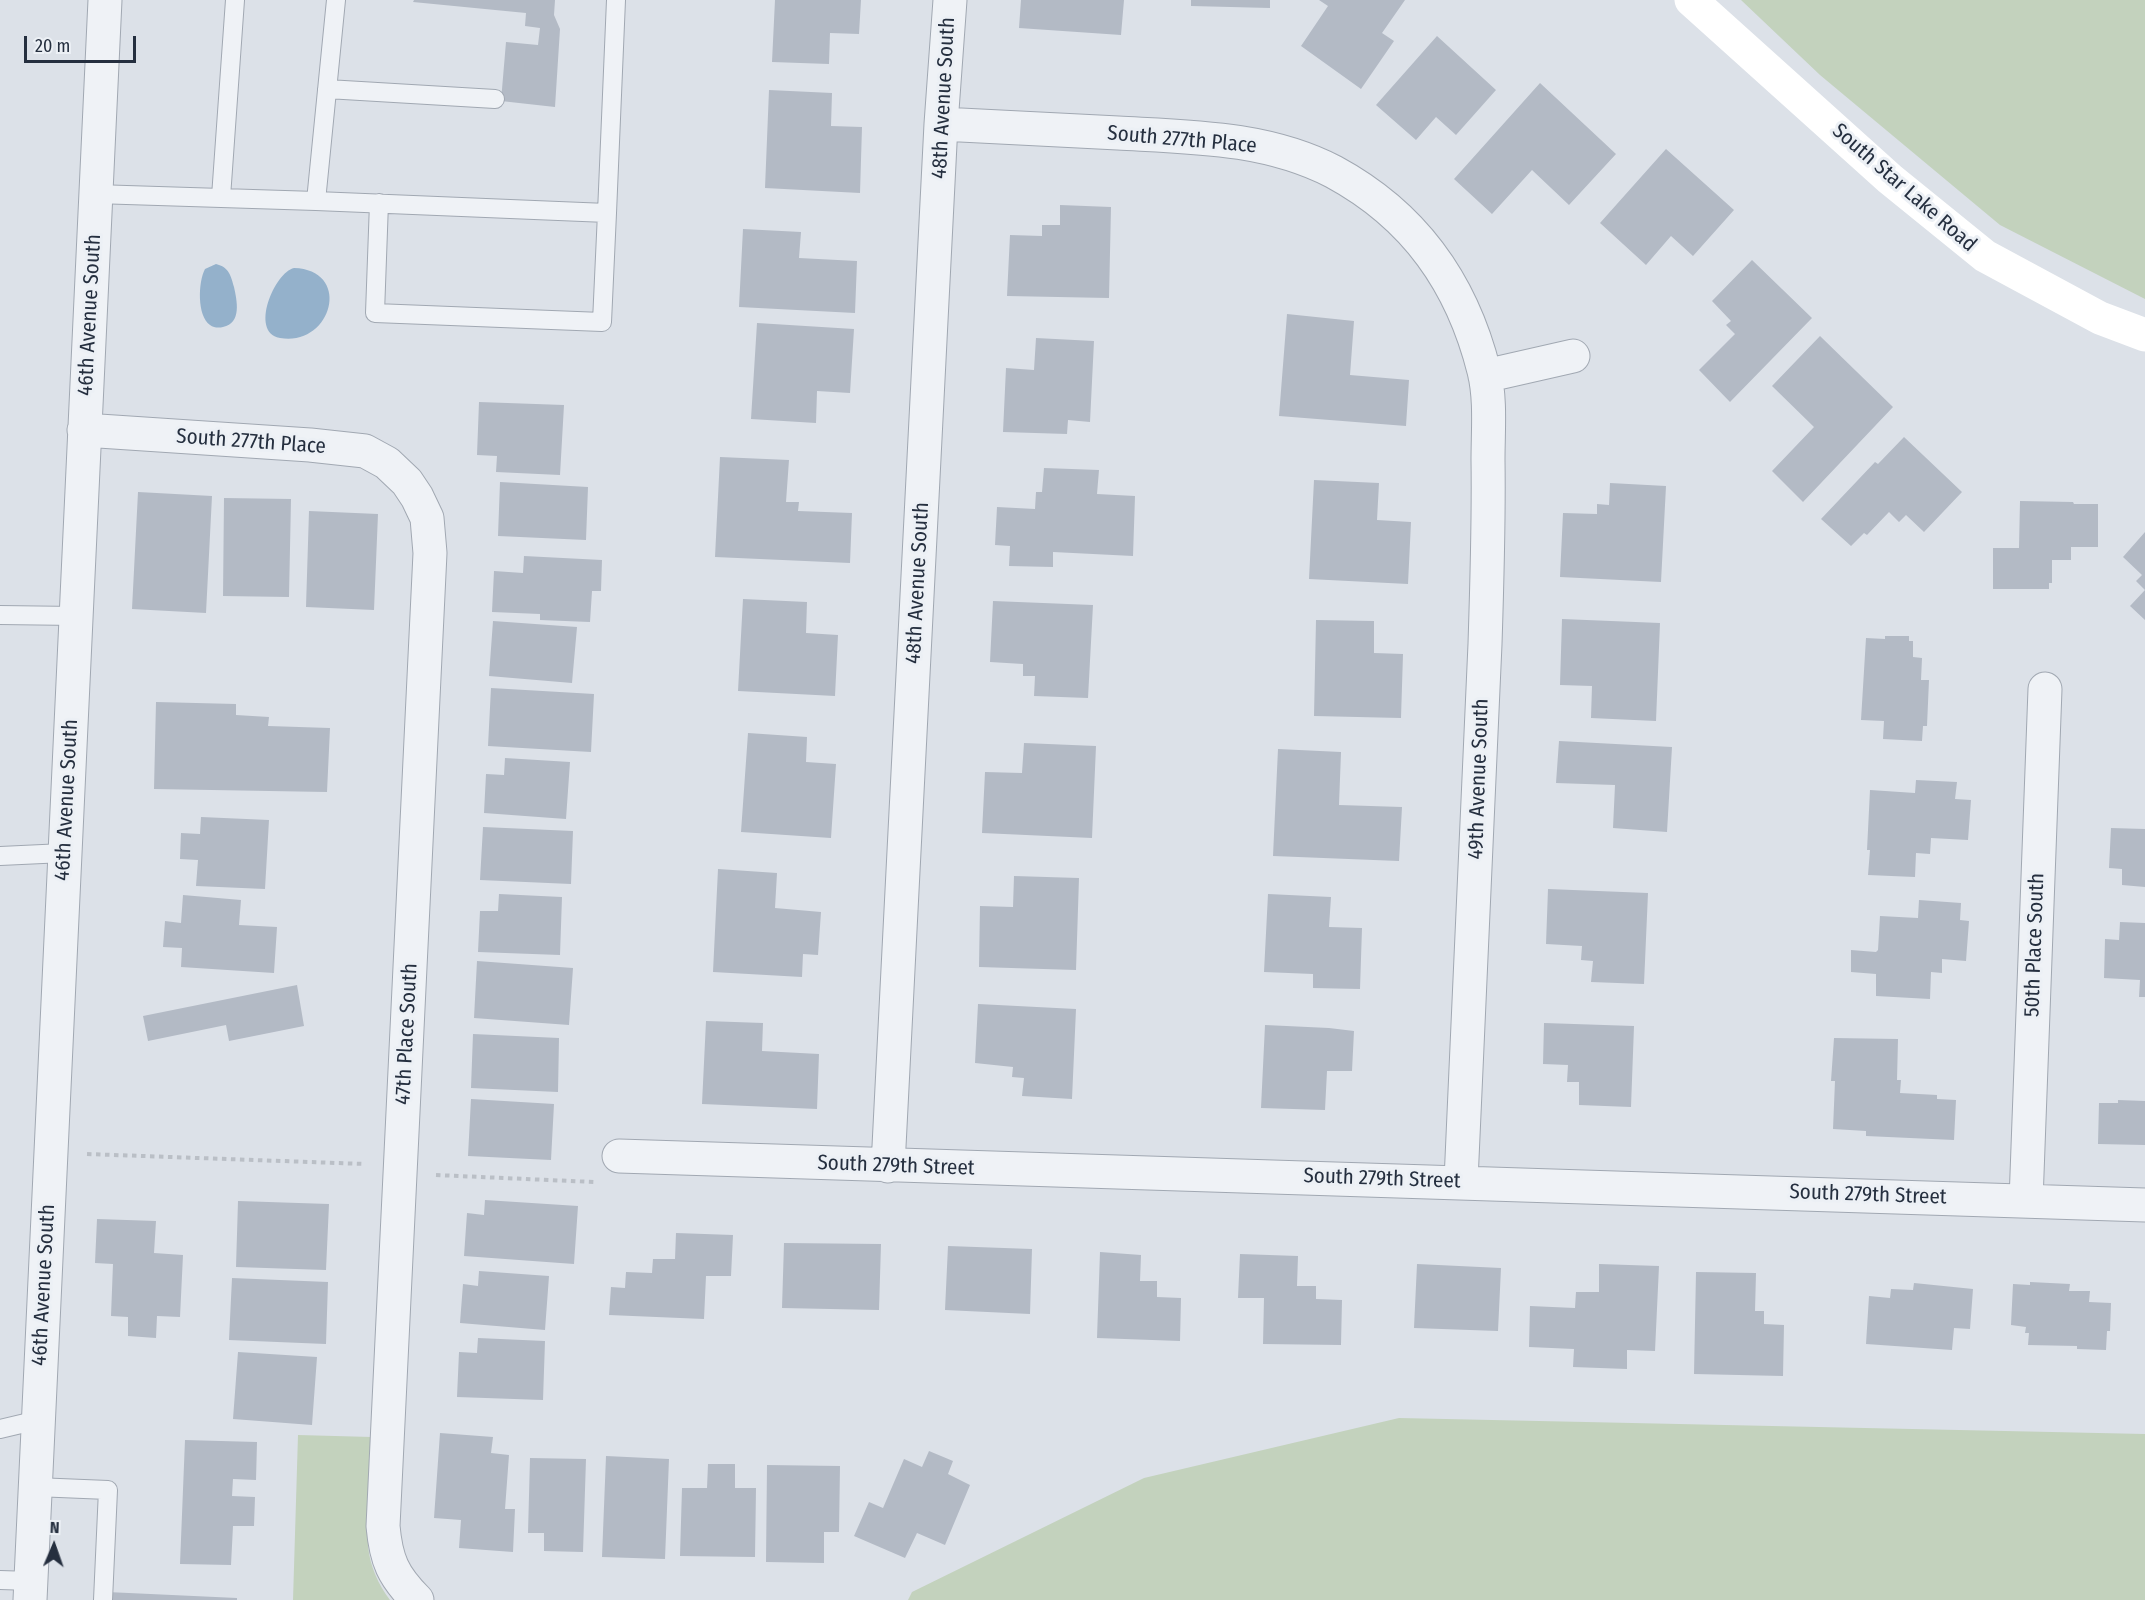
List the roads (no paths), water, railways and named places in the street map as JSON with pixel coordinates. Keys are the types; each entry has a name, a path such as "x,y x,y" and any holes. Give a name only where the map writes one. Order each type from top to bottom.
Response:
{"street":[{"name":"46th Avenue South","path":"20,1587 35,1487 105,0"},
{"name":"48th Avenue South","path":"888,1166 941,124 950,0"},
{"name":"South Star Lake Road","path":"1691,0 1890,179 1985,256 2100,318 2145,335"},
{"name":"South 277th Place","path":"941,124 1206,137 1270,148 1323,167 1358,186 1407,225 1427,247"},
{"name":"49th Avenue South","path":"1427,247 1446,274 1463,308 1485,376 1488,426 1487,587 1461,1181"},
{"path":"1485,376 1573,356"},
{"name":"South 277th Place","path":"84,430 310,445 365,451 387,464 407,482"},
{"name":"47th Place South","path":"407,482 427,518 430,553 383,1526 385,1552 410,1593"},
{"name":"50th Place South","path":"2026,1200 2045,689"},
{"name":"South 279th Street","path":"619,1156 888,1166 1461,1181 2145,1205"}],"lane":[{"path":"221,197 235,0"},
{"path":"316,201 336,0"},
{"path":"380,203 375,313 602,322 616,0"},
{"path":"327,89 495,99"},
{"path":"96,194 607,213"},
{"path":"0,615 76,615"},
{"path":"0,856 64,853"},
{"path":"0,1429 38,1420"},
{"path":"35,1487 108,1490 103,1600"}],"water":[{"path":"216,264 227,270 234,287 237,305 233,321 220,328 206,321 200,298 205,269"},
{"path":"294,268 312,272 324,281 329,293 329,307 323,320 312,331 298,338 280,338 271,333 266,325 268,302 279,280"}]}
